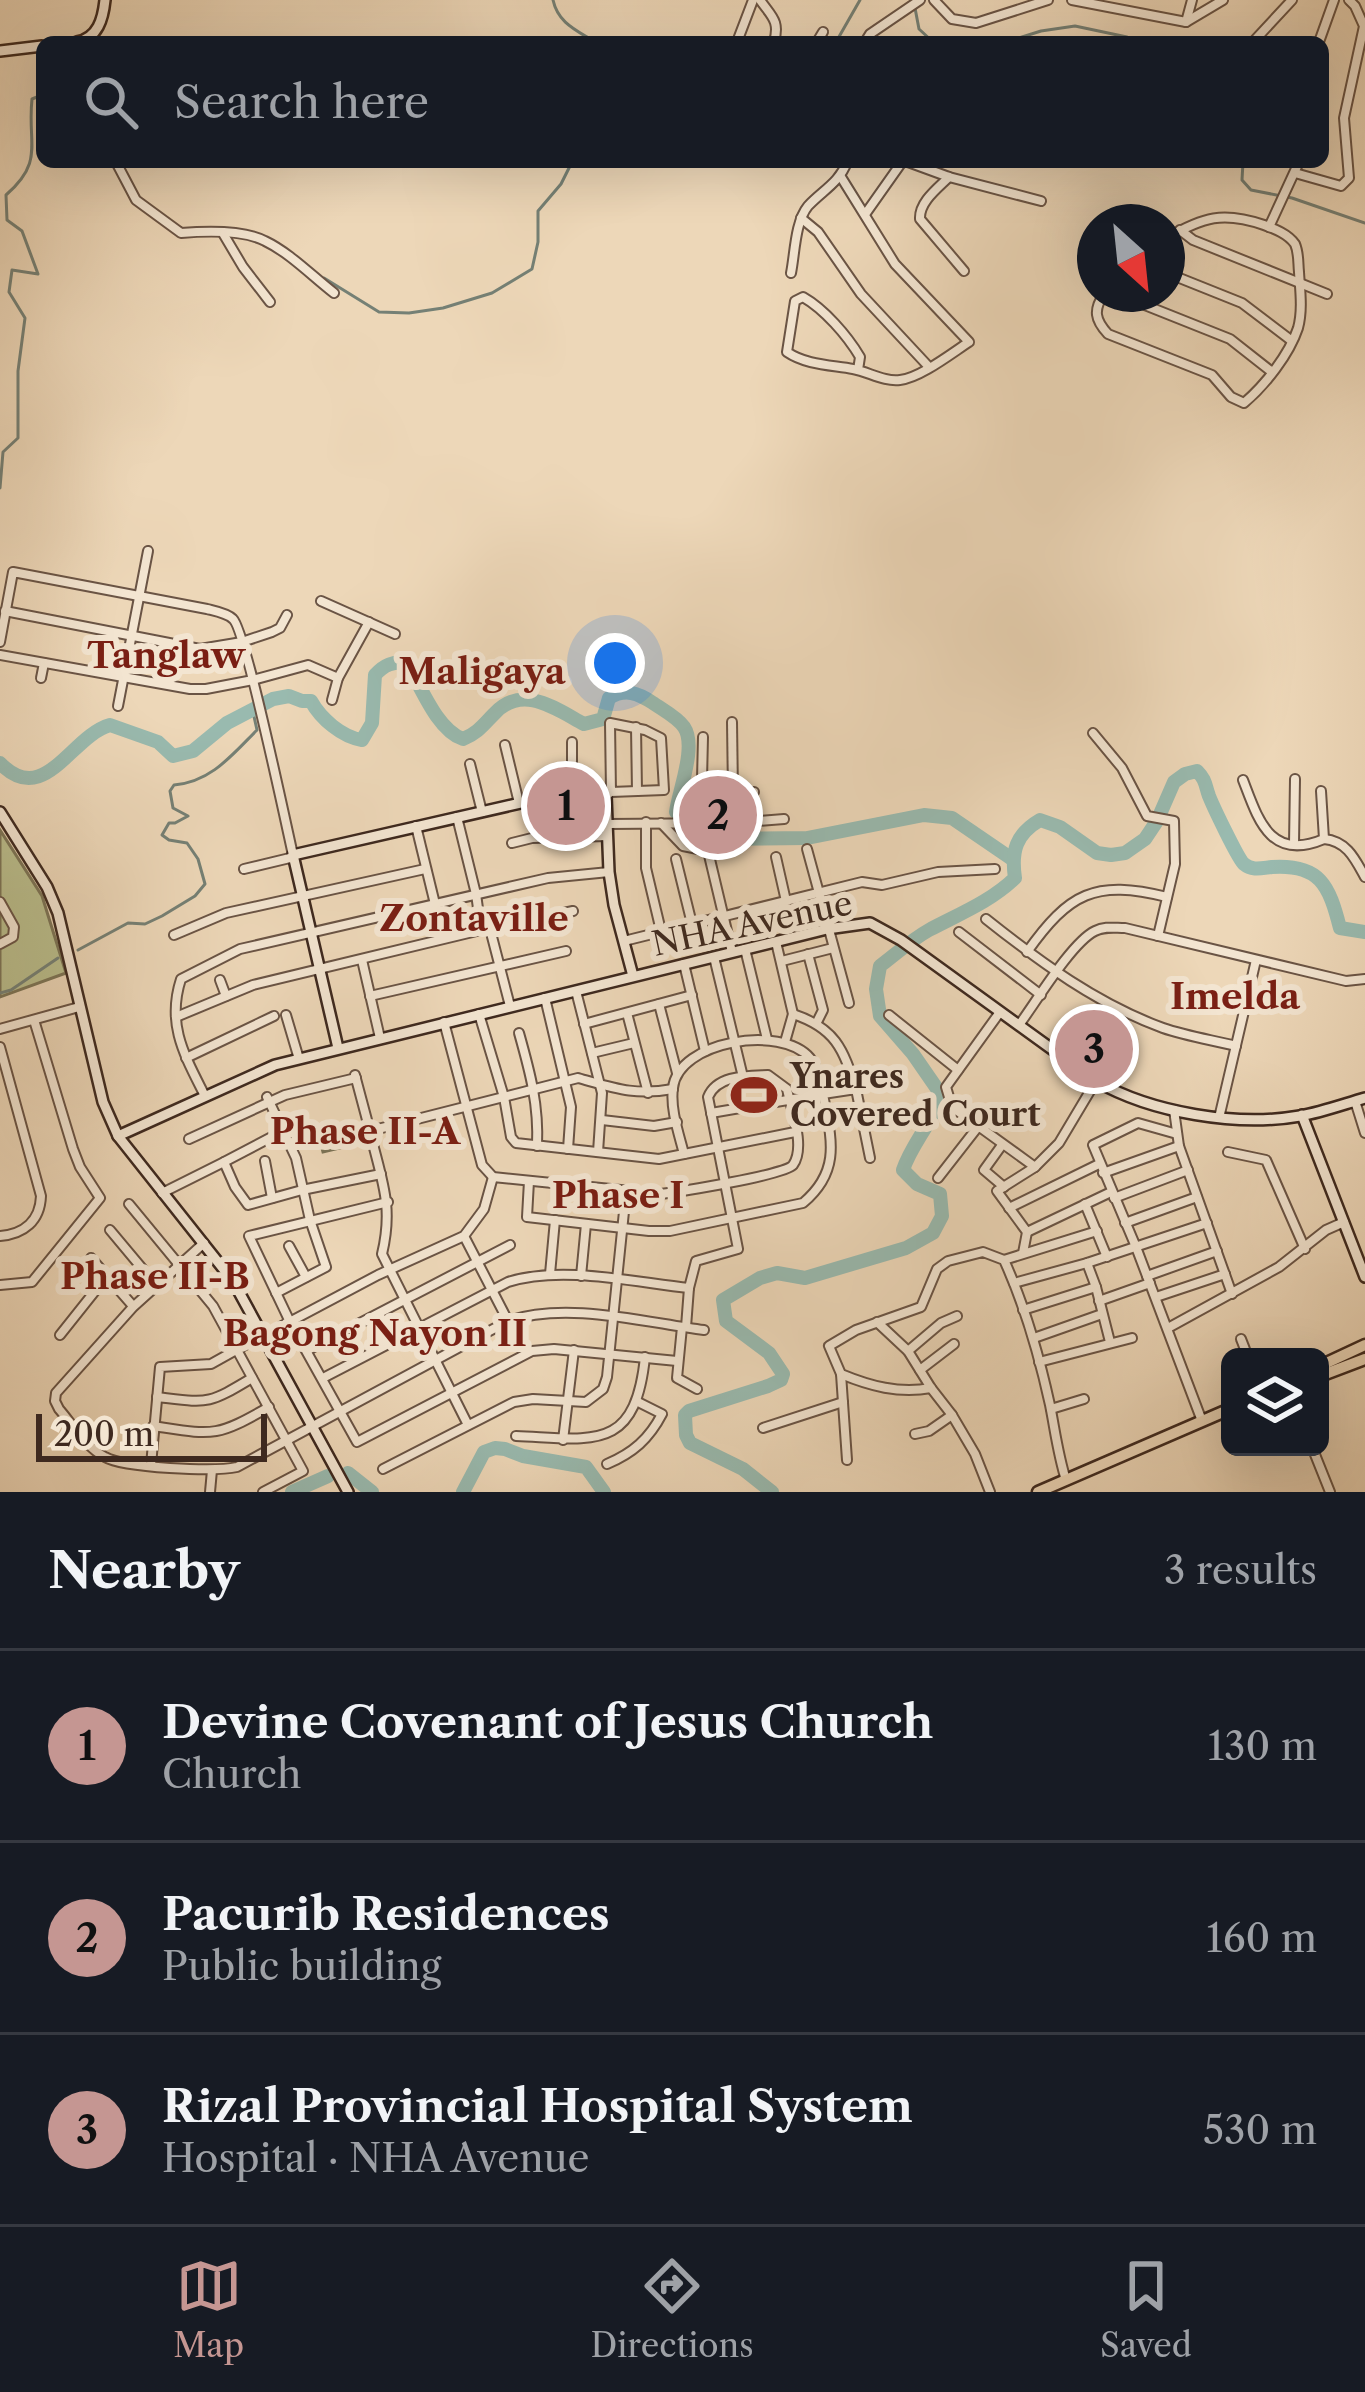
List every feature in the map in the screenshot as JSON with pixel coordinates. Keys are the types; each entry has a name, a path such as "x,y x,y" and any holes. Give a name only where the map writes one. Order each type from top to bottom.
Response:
{"main road":[{"path":"1329,1362 1365,1345"},
{"path":"1329,1373 1365,1359"},
{"path":"1038,1492 1221,1413"}],"street":[{"path":"94,36 105,0"},
{"path":"740,36 757,0 776,23 776,36"},
{"path":"869,36 920,0"},
{"path":"934,0 952,19 976,23 1048,0"},
{"path":"1072,0 1186,22 1223,0"},
{"path":"1186,22 1192,0"},
{"path":"1259,36 1292,0"},
{"path":"1321,36 1334,0"},
{"path":"1294,173 1341,186 1349,178 1344,118 1364,26 1349,0"},
{"path":"821,36 824,32"},
{"path":"0,51 36,47"},
{"path":"119,168 136,200 181,233 254,236 334,292"},
{"path":"791,273 806,208 841,177 845,168"},
{"path":"866,213 900,168"},
{"path":"923,168 1041,201"},
{"path":"1269,226 1296,168"},
{"path":"841,177 895,264 969,342 904,380 810,362 787,352 795,301 802,297 814,303 860,357 858,370"},
{"path":"949,177 924,204 920,218 964,271"},
{"path":"1096,312 1108,334 1212,375 1231,398 1244,403 1292,341 1300,315 1298,251 1269,226 1226,215 1185,228"},
{"path":"801,218 818,232 861,294 929,367"},
{"path":"1185,233 1328,294"},
{"path":"224,234 270,302"},
{"path":"1185,280 1242,303 1292,341"},
{"path":"1162,312 1230,339 1272,372"},
{"path":"118,706 148,551"},
{"path":"0,642 14,572 231,617 238,626 253,680 338,1048"},
{"path":"321,601 395,634"},
{"path":"4,611 200,649 242,642 280,628 287,615"},
{"path":"332,700 338,678 369,622"},
{"path":"0,655 190,688 253,680 308,664 338,678"},
{"path":"41,678 44,663"},
{"path":"732,722 733,793"},
{"path":"244,869 519,803 572,797 609,794 637,791 662,791 662,739 636,727 610,723 609,794 608,824 609,872 633,976"},
{"path":"636,727 637,791"},
{"path":"1093,733 1122,768 1148,815 1174,821 1175,864 1158,936"},
{"path":"701,822 703,737"},
{"path":"572,742 572,797"},
{"path":"505,746 519,803"},
{"path":"470,764 482,812"},
{"path":"1243,779 1267,834 1294,844 1335,840 1346,847 1365,877"},
{"path":"1294,844 1295,779"},
{"path":"1321,790 1324,839"},
{"path":"703,793 754,792"},
{"path":"0,812 47,886 68,948 103,1102 118,1136 233,1282 348,1492"},
{"path":"458,817 485,929 510,1006"},
{"path":"608,824 784,819"},
{"path":"660,821 683,846 708,851 732,952"},
{"path":"646,822 646,868 662,932"},
{"path":"416,826 435,904"},
{"path":"512,843 608,836"},
{"path":"807,849 849,1003"},
{"path":"776,857 786,901"},
{"path":"676,859 692,924"},
{"path":"174,935 226,913 425,868"},
{"path":"624,941 862,882 882,885 938,872 994,868"},
{"path":"205,1096 177,1037 181,979 240,949 548,878 609,872"},
{"path":"1027,952 1050,920 1093,892 1140,890 1167,897"},
{"path":"0,902 14,927 14,938 0,944"},
{"path":"176,1017 253,985 573,911"},
{"path":"986,920 1057,974 1138,1018 1236,1046"},
{"name":"NHA Avenue","path":"118,1136 299,1058 776,941 870,923 902,940 1096,1081 1132,1097 1219,1118 1256,1120 1302,1115 1360,1100"},
{"path":"1019,1025 1089,934 1104,927 1346,981 1365,979"},
{"path":"959,932 1042,995"},
{"path":"776,941 793,1014 784,1042"},
{"path":"782,962 833,948"},
{"path":"745,949 766,1039"},
{"path":"370,996 566,951"},
{"path":"808,955 823,1010 817,1022"},
{"path":"714,957 743,1077"},
{"path":"362,960 380,1038"},
{"path":"1219,1118 1256,960"},
{"path":"684,964 705,1051"},
{"path":"220,980 226,996"},
{"path":"576,991 600,1087 598,1152"},
{"path":"584,1024 692,995"},
{"path":"545,998 571,1107 568,1149"},
{"path":"659,1004 677,1074"},
{"path":"0,1029 79,1007"},
{"path":"1000,1012 946,1087 952,1107 1035,1167"},
{"path":"627,1013 648,1094"},
{"path":"479,1014 512,1139 659,1159 795,1132"},
{"path":"793,1014 817,1022 846,1058 870,1158"},
{"path":"286,1015 299,1058"},
{"path":"890,1015 958,1070"},
{"path":"186,1058 274,1016"},
{"path":"0,1285 32,1282 100,1198 73,1149 34,1020"},
{"path":"444,1022 482,1166 493,1177 673,1193 724,1183 785,1172 794,1163 798,1148 787,1089 768,1075 743,1077 722,1082 708,1097 724,1183 738,1249 698,1259 689,1288 677,1378 697,1389"},
{"path":"519,1033 535,1088 537,1146"},
{"path":"529,1181 527,1217 622,1228 670,1231 803,1203 830,1166 833,1146 819,1075 810,1059 784,1042 766,1039 705,1051 689,1061 677,1074 673,1089 684,1154"},
{"path":"592,1053 634,1043"},
{"path":"0,1047 40,1196 40,1212 18,1234 0,1236"},
{"path":"189,1139 268,1100 355,1076 388,1202 382,1254 468,1425"},
{"path":"370,1130 583,1078 600,1087 648,1094 673,1089"},
{"path":"1023,1253 1027,1232 997,1190 1035,1167 1059,1143 1096,1081"},
{"path":"711,1113 856,1089"},
{"path":"268,1100 296,1158 326,1267 276,1293"},
{"path":"1360,1100 1365,1132"},
{"path":"1174,1108 1179,1146 1232,1294"},
{"path":"1302,1115 1365,1277"},
{"path":"602,1120 654,1126 677,1122"},
{"path":"1177,1134 1138,1123 1093,1145 1202,1421"},
{"path":"938,1178 977,1127"},
{"path":"162,1193 283,1131"},
{"path":"1002,1145 984,1170 1004,1187"},
{"path":"1009,1208 1101,1168 1179,1146"},
{"path":"1228,1152 1266,1160 1305,1249"},
{"path":"265,1161 272,1198"},
{"path":"224,1162 248,1205 381,1174"},
{"path":"1027,1232 1085,1204 1188,1170"},
{"path":"280,1327 464,1236 484,1209 493,1177"},
{"path":"383,1469 514,1402 586,1402 602,1389 610,1354 626,1192"},
{"path":"1125,1223 1197,1197"},
{"path":"388,1202 249,1236 290,1322 357,1442 532,1351 554,1348 677,1361"},
{"path":"129,1204 213,1306 303,1471 263,1492"},
{"path":"1085,1204 1107,1257"},
{"path":"550,1274 555,1220"},
{"path":"1168,1328 1232,1294 1344,1222"},
{"path":"1014,1282 1207,1223"},
{"path":"581,1276 586,1224"},
{"path":"110,1230 156,1285"},
{"path":"847,1460 841,1374 829,1346 921,1307 938,1269 948,1261 983,1252 1004,1260 1097,1231"},
{"path":"464,1236 508,1322"},
{"path":"204,1243 134,1306 56,1393 55,1401 104,1457 212,1470 237,1467 508,1322 551,1311 704,1330"},
{"path":"308,1350 510,1245"},
{"path":"289,1246 306,1277"},
{"path":"1099,1301 1216,1251"},
{"path":"91,1258 134,1306"},
{"path":"1004,1260 1034,1338 1066,1480"},
{"path":"1087,1263 1110,1342"},
{"path":"1156,1297 1225,1274"},
{"path":"60,1335 107,1276"},
{"path":"323,1378 523,1277 581,1276 689,1288"},
{"path":"1023,1310 1096,1287"},
{"path":"1034,1338 1102,1314"},
{"path":"908,1351 941,1323 957,1316"},
{"path":"877,1322 908,1351 952,1415 990,1492"},
{"path":"151,1465 160,1367 211,1364 264,1335"},
{"path":"1039,1362 1132,1338"},
{"path":"1241,1339 1244,1348"},
{"path":"920,1370 954,1344"},
{"path":"563,1440 574,1350"},
{"path":"516,1436 527,1442 584,1440 614,1430 638,1402 645,1358"},
{"path":"841,1374 871,1386 931,1388"},
{"path":"157,1396 215,1400 252,1378"},
{"path":"1051,1409 1084,1399"},
{"path":"607,1464 640,1446 662,1414 638,1402"},
{"path":"764,1427 843,1402"},
{"path":"153,1426 207,1434 227,1430 268,1407"},
{"path":"915,1434 929,1431 952,1415"},
{"path":"1316,1456 1330,1492"},
{"path":"210,1492 212,1470"}],"green space":[{"path":"0,830 42,896 66,973 0,997"},
{"path":"352,1124 357,1144 323,1152 318,1133"}],"waterway":[{"path":"553,0 563,20 585,36"},
{"path":"839,36 860,0"},
{"path":"915,8 919,29 927,36"},
{"path":"1025,36 1075,26 1122,36"},
{"path":"0,488 3,452 18,438 18,371 25,318 9,292 12,270 38,274 22,231 7,220 6,195 30,162 32,99 36,97"},
{"path":"324,278 379,312 443,308 492,293 532,269 538,211 569,168"},
{"path":"1243,168 1242,180 1251,190 1292,198 1365,223"},
{"path":"0,763 16,775 44,774 110,725 158,742 173,756 193,751 227,723 273,699 289,696 311,701 333,726 362,740 372,723 375,675 389,664 407,663 445,727 463,739 516,700 551,706 584,724 603,719 609,698 615,695 631,693 647,700 678,720 688,735 676,812"},
{"path":"78,950 128,923 145,924 162,916 195,896 205,884 198,859 187,843 162,835 169,823 188,816 173,808 170,791 230,758 257,730 253,712"},
{"path":"772,1492 743,1469 690,1443 686,1435 689,1411 768,1386 783,1374 769,1353 726,1321 723,1300 777,1273 805,1278 906,1248 933,1233 942,1216 940,1194 917,1184 903,1170 940,1093 880,1016 876,989 880,966 922,934 985,901 1015,878 1017,844 1040,820 1060,827 1097,853 1125,853 1145,839 1174,782 1197,771 1244,864 1312,874 1326,889 1340,928 1365,932"},
{"path":"678,828 685,836 700,839 807,838 924,815 952,818 1012,859"},
{"path":"0,993 58,958"},
{"path":"463,1492 484,1452 495,1448 586,1467 604,1492"},
{"path":"348,1473 372,1492"},
{"path":"292,1492 328,1476"}],"place":[{"name":"Devine Covenant of Jesus Church","path":"566,806"},
{"name":"Pacurib Residences","path":"718,815"},
{"name":"Rizal Provincial Hospital System","path":"1094,1049"},
{"name":"Ynares Covered Court","path":"754,1095"}],"district":[{"name":"Tanglaw","path":"166,655"},
{"name":"Maligaya","path":"482,671"},
{"name":"Zontaville","path":"474,918"},
{"name":"Imelda","path":"1235,996"},
{"name":"Phase II-A","path":"365,1131"},
{"name":"Phase I","path":"618,1195"},
{"name":"Phase II-B","path":"155,1276"},
{"name":"Bagong Nayon II","path":"375,1333"}]}
